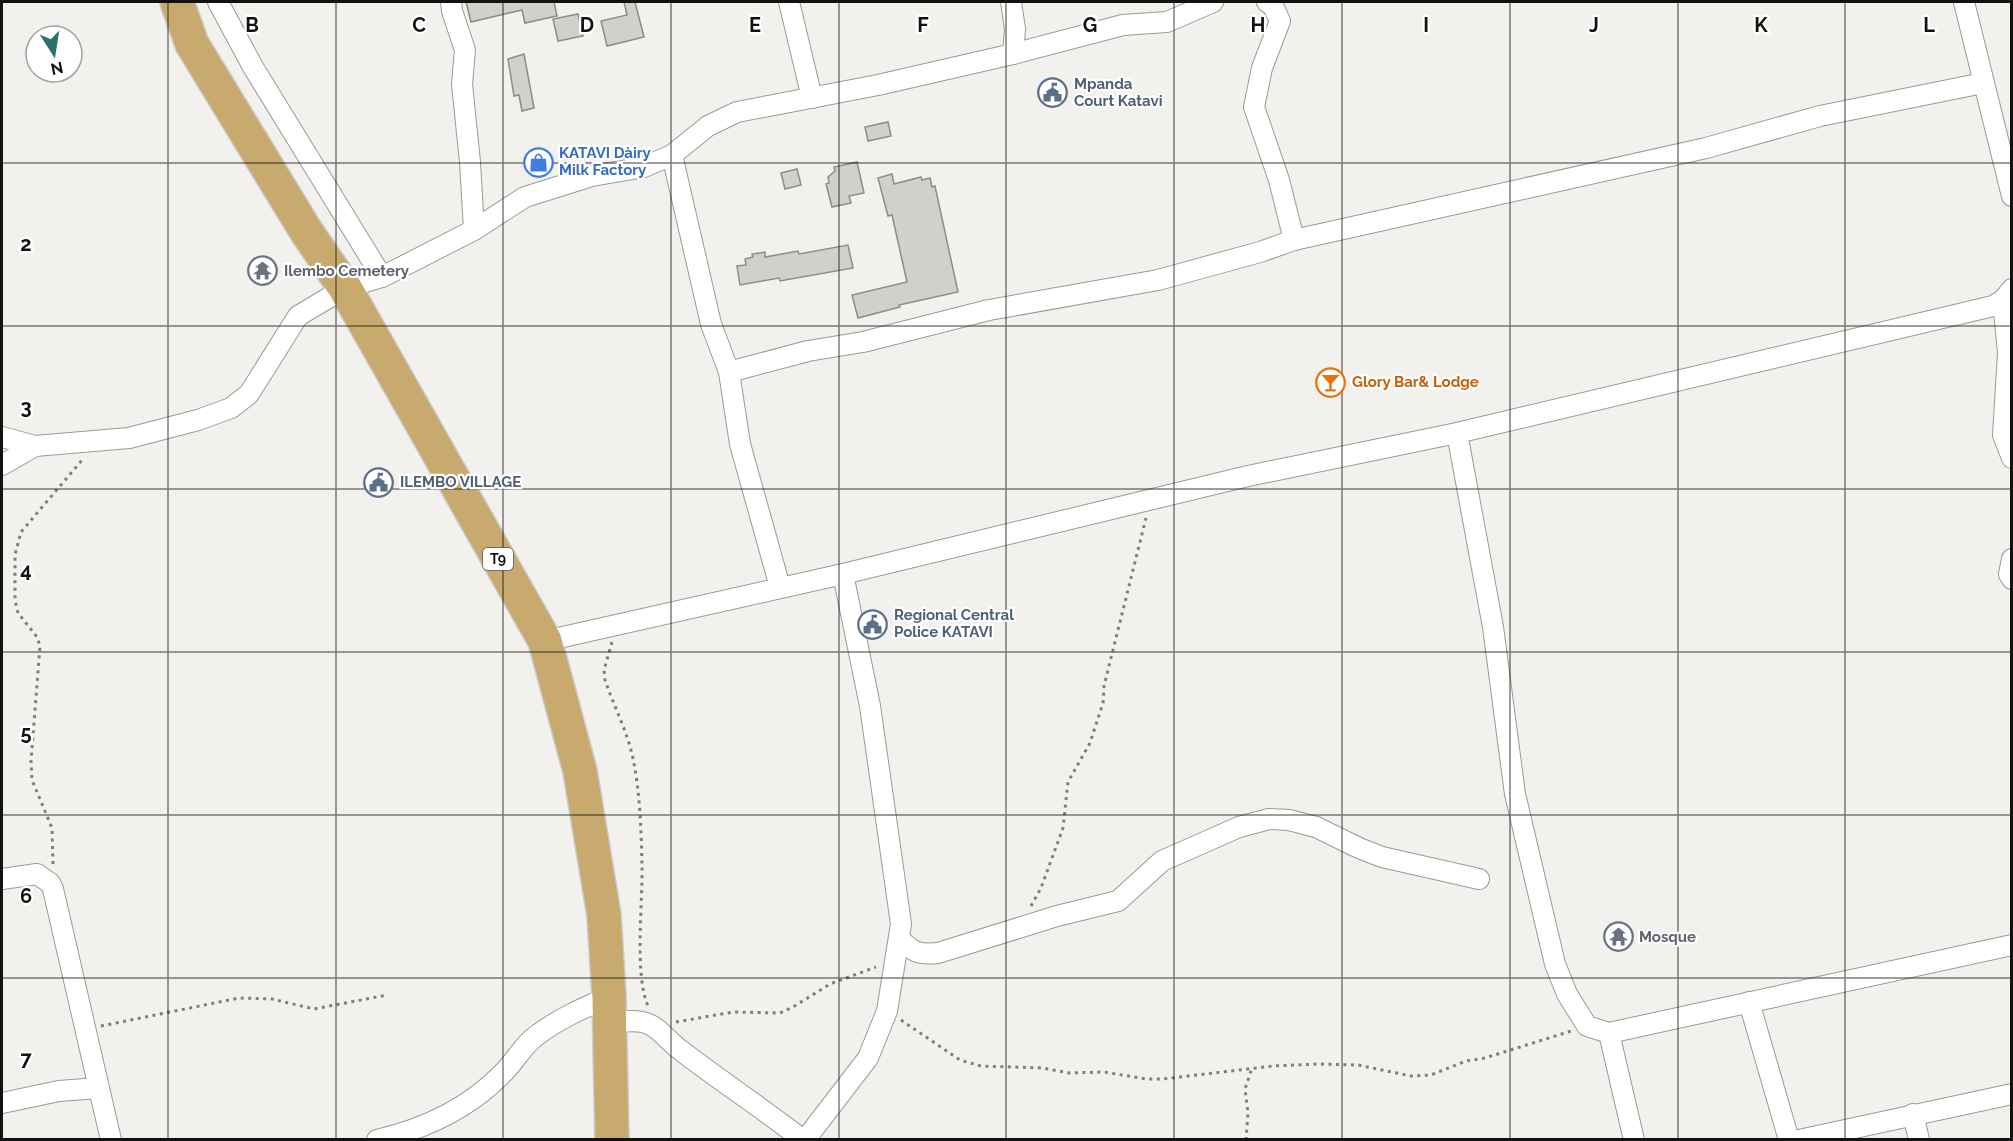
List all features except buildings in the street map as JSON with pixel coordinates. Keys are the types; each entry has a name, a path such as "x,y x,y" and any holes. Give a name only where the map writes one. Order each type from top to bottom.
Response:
{"highway":[{"name":"T9","path":"155,2 166,20 192,44"},
{"name":"T9","path":"177,2 192,44 306,231 345,288 544,641 580,771 604,915 612,1140"}],"street":[{"path":"218,2 253,67 382,277"},
{"path":"451,2 465,50 462,84 474,230"},
{"path":"789,2 812,98"},
{"path":"1011,2 1015,29 1013,54"},
{"path":"2,436 35,446 129,438 198,420 231,408 249,394 298,316 345,288 382,277 474,230 525,197 592,176 644,166 672,155 708,126 737,112 1013,54 1123,25 1167,22 1213,2"},
{"path":"1268,2 1273,6 1280,21 1262,68 1254,107 1282,190 1294,240"},
{"path":"1964,2 2012,196"},
{"path":"729,372 808,351 863,342 989,310 1158,280 1260,252 1294,240 1706,148 1821,116 1983,83"},
{"path":"672,155 711,324 729,372 740,444 780,587"},
{"path":"544,641 843,574 1248,476 1457,433 1993,306 2007,294"},
{"path":"2007,294 2008,353 2003,435 2012,458"},
{"path":"1457,433 1493,627 1515,794 1555,964 1568,994 1587,1026 1609,1033 2012,945"},
{"path":"2,465 35,446"},
{"path":"2012,559 2009,574 2012,579"},
{"path":"377,1140 402,1134 451,1114 478,1097 504,1073 534,1037 574,1012 609,1010 636,1021 657,1026 677,1048 804,1140 868,1058 887,1011 901,924 870,706 843,574"},
{"path":"899,939 914,952 931,954 1118,901 1162,861 1239,827 1269,819 1289,820 1316,827 1359,848 1382,856 1479,879"},
{"path":"2,879 37,874 50,883 53,889 111,1140"},
{"path":"1749,1002 1789,1140"},
{"path":"1609,1033 1634,1140"},
{"path":"2,1103 59,1091 98,1088"},
{"path":"1799,1140 2012,1094"},
{"path":"1913,1114 1919,1140"}],"path":[{"path":"53,889 52,828 32,780 40,646 38,637 18,613 15,600 15,555 21,532 98,441"},
{"path":"1018,928 1041,888 1063,828 1068,782 1089,743 1103,703 1104,686 1150,501"},
{"path":"611,626 612,645 604,670 605,680 631,752 637,787 642,863 641,972 643,992 657,1026 713,1014 780,1013 830,984 895,960"},
{"path":"85,1031 116,1022 239,998 273,999 314,1009 387,995"},
{"path":"887,1011 960,1060 981,1066 1043,1068 1069,1073 1104,1072 1163,1079 1273,1065 1358,1065 1411,1076 1431,1075 1466,1062 1587,1026"},
{"path":"1246,1140 1248,1113 1245,1089 1252,1068"}],"place":[{"name":"Mpanda Court Katavi","path":"1053,93"},
{"name":"KATAVI Dàiry Milk Factory","path":"538,162"},
{"name":"Ilembo Cemetery","path":"263,271"},
{"name":"Glory Bar& Lodge","path":"1331,382"},
{"name":"ILEMBO VILLAGE","path":"379,482"},
{"name":"Regional Central Police KATAVI","path":"873,624"},
{"name":"Mosque","path":"1618,937"}]}
